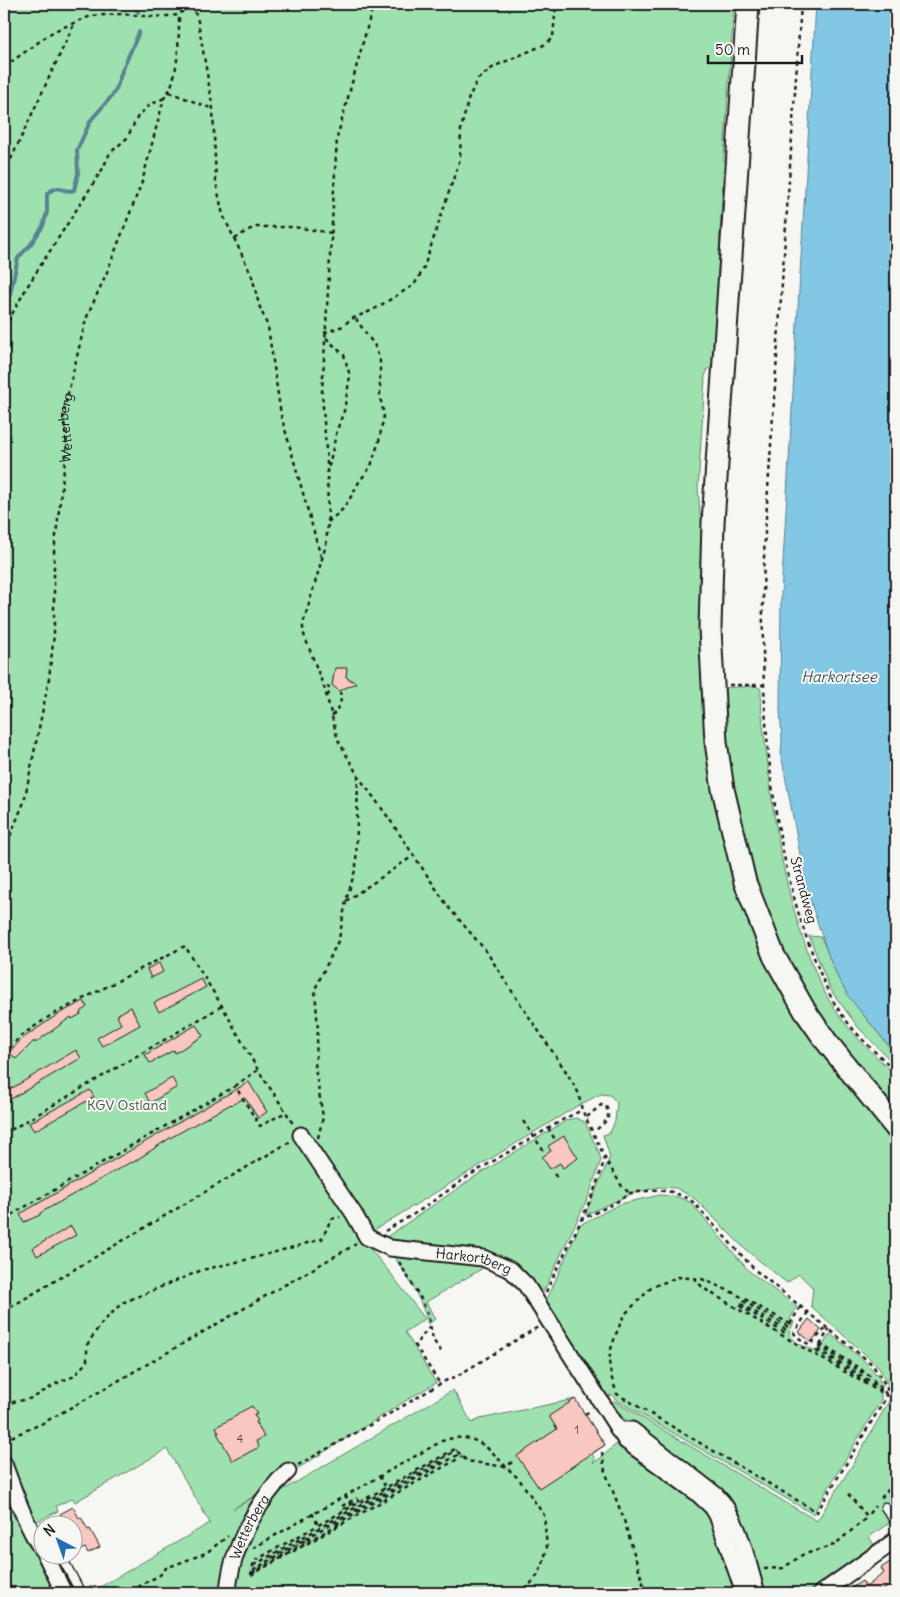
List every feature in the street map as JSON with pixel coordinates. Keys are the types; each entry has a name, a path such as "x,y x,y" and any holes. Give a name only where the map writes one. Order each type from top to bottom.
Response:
{"main road":[{"path":"748,4 713,513 710,628 716,742 723,789 745,882 774,956 805,1011 842,1062 896,1128"}],"street":[{"path":"301,1135 354,1214 367,1237"},
{"name":"Harkortberg","path":"367,1237 390,1248 483,1258 511,1270 526,1285 626,1441 697,1493 712,1507 717,1515 744,1593"},
{"path":"618,1430 632,1430 716,1495 726,1505 734,1521 757,1593"},
{"path":"4,1464 19,1508 32,1535"},
{"name":"Wetterberg","path":"228,1593 232,1567 248,1528 274,1484 288,1471"},
{"path":"821,1593 896,1540"},
{"path":"50,1564 64,1593"}],"lane":[{"path":"885,1507 896,1522"},
{"path":"65,1564 81,1593"}],"path":[{"path":"4,67 54,31 91,16 155,17 179,15 191,4 198,21 214,109 216,183 223,215 252,276 259,305 268,327 281,415 321,558"},
{"path":"326,479 337,430 344,411 350,376 344,355 326,338 324,333 337,138 371,13 377,4"},
{"path":"324,333 343,326 351,320 374,310 414,285 423,270 460,159 461,129 469,97 478,79 495,66 546,44 553,37 556,4"},
{"name":"Strandweg","path":"801,4 766,516 763,590 764,685 771,774 787,872 820,974 838,1009 861,1038 896,1071"},
{"name":"Wetterberg","path":"4,851 24,802 49,679 54,634 54,552 67,444 63,414 86,319 107,272 142,182 164,98 169,92 178,54 179,15"},
{"path":"4,174 76,22"},
{"path":"169,92 214,109"},
{"path":"4,328 30,282 102,170 110,153 127,138 138,116 150,105 164,98"},
{"path":"234,239 257,227 294,227 332,233"},
{"path":"328,522 342,511 371,466 379,441 384,415 380,397 380,361 375,346 356,319"},
{"path":"326,338 322,393 327,464 328,522 326,546 303,624 303,632 327,696 338,740 358,776 450,908 486,951 565,1070 578,1092 582,1110 607,1162 623,1188 630,1194"},
{"path":"327,683 330,692 327,696"},
{"path":"712,685 764,685"},
{"path":"332,716 341,705 342,697 340,692"},
{"path":"314,1154 323,1116 315,1068 318,1030 315,989 339,939 346,901 356,867 358,776"},
{"path":"346,901 414,856"},
{"path":"4,1054 22,1035 50,1016 185,946 258,1070 301,1135 4,1311"},
{"path":"4,1134 222,1006"},
{"path":"4,1219 236,1086 258,1070"},
{"path":"236,1086 260,1126 286,1112"},
{"path":"587,1118 601,1105 606,1106 608,1119 594,1132"},
{"path":"4,1440 41,1424 367,1237 378,1235 419,1211 470,1175 582,1110"},
{"path":"524,1121 543,1150"},
{"path":"548,1128 556,1141"},
{"path":"538,1305 580,1220 605,1156"},
{"path":"554,1174 559,1180"},
{"path":"580,1220 630,1194 656,1190 673,1192 691,1200 755,1270 872,1364 887,1387 887,1396 817,1512 617,1394 611,1376 610,1349 624,1316 652,1287 678,1276 702,1279 734,1292 786,1330"},
{"path":"4,1404 33,1398 59,1382 75,1376 87,1361 88,1345 100,1325 122,1303 202,1270 322,1239 331,1220 354,1214"},
{"path":"390,1248 421,1299 428,1314 433,1340 443,1354"},
{"path":"694,1278 703,1288 786,1330"},
{"path":"786,1330 741,1304 880,1387"},
{"path":"786,1330 800,1306"},
{"path":"808,1312 794,1333 797,1337 810,1345 828,1328"},
{"path":"815,1324 819,1320"},
{"path":"288,1471 457,1376 548,1321"},
{"path":"430,1326 415,1345 440,1384"},
{"path":"817,1349 828,1328"},
{"path":"817,1349 896,1401"},
{"path":"817,1349 872,1378 887,1396"},
{"path":"817,1349 885,1393"},
{"path":"245,1552 442,1442 452,1438 473,1439 484,1444 519,1479 544,1515 547,1547 543,1564 537,1576 524,1593"},
{"path":"252,1569 455,1449 467,1461 506,1467 512,1462"},
{"path":"602,1452 605,1471 623,1517 646,1593"},
{"path":"252,1569 254,1561 318,1525 353,1509 460,1453"},
{"path":"379,1476 384,1486"},
{"path":"752,1578 765,1568 783,1568 802,1554 834,1545 864,1520 888,1490 896,1489"},
{"path":"848,1494 867,1516"},
{"path":"345,1495 353,1509"},
{"path":"252,1569 353,1509 358,1499"},
{"path":"342,1508 353,1509"},
{"path":"312,1513 318,1525"},
{"path":"132,1593 142,1584 160,1575 166,1568 206,1553 228,1536 248,1528"}],"green space":[{"name":"KGV Ostland","path":"4,4 734,4 713,367 708,369 705,376 698,488 700,515 704,515 701,589 743,897 896,1136 896,1518 869,1537 875,1546 806,1593 90,1593 210,1523 167,1449 75,1502 73,1498 56,1506 58,1511 52,1514 32,1514 32,1524 28,1526 32,1533 32,1564 48,1564 64,1593 4,1593","holes":["601,1094 610,1095 617,1103 615,1121 610,1133 603,1135 610,1157 585,1215 631,1194 659,1187 676,1188 694,1198 745,1249 787,1283 799,1274 813,1288 811,1306 878,1366 893,1394 853,1464 817,1521 614,1401 610,1404 613,1408 636,1426 593,1463 595,1459 592,1454 605,1445 575,1399 480,1419 472,1423 453,1390 266,1500 258,1495 233,1509 436,1383 405,1332 425,1319 361,1238 577,1106"]},
{"path":"756,686 761,689 765,740 781,855 799,927 818,978 832,1005 870,1051 896,1075 896,1118 832,1035 785,959 761,903 730,779 720,688"},
{"path":"809,936 821,937 839,980 861,1012 896,1055 896,1066 858,1027 830,989"},
{"path":"576,1118 585,1122 601,1160 589,1195 541,1297 527,1283 488,1265 426,1302 435,1319 428,1324 415,1291 382,1240 476,1176 567,1120"},
{"path":"660,1195 678,1197 690,1202 749,1271 797,1307 790,1319 794,1322 789,1333 798,1343 819,1351 830,1334 853,1351 874,1371 883,1387 881,1386 881,1400 813,1514 616,1400 612,1395 607,1396 545,1304 580,1225 620,1204"}],"water":[{"name":"Harkortsee","path":"816,4 896,4 896,1055 849,997 829,957 807,891 781,754 781,595"}],"building":[{"path":"335,668 347,668 346,677 356,683 339,691 332,685"},
{"path":"159,963 163,972 151,978 147,969"},
{"path":"201,979 206,987 159,1012 154,1003"},
{"path":"84,1001 87,1007 80,1012 81,1014 72,1019 71,1017 35,1043 34,1041 16,1059 9,1052 23,1038 60,1013"},
{"path":"131,1007 140,1025 102,1046 97,1038 121,1024 117,1016 118,1014"},
{"path":"196,1025 203,1036 175,1053 174,1050 150,1063 145,1055"},
{"path":"76,1050 81,1058 4,1103 4,1093"},
{"path":"172,1078 177,1087 150,1103 145,1093"},
{"path":"249,1082 267,1112 258,1118 245,1098 231,1104 170,1138 132,1163 40,1213 40,1215 24,1222 20,1214"},
{"path":"90,1090 94,1097 34,1131 29,1123"},
{"path":"564,1136 578,1158 563,1168 560,1163 550,1169 542,1157 551,1151 548,1146"},
{"path":"71,1226 76,1235 37,1256 33,1248"},
{"path":"809,1319 821,1330 811,1342 799,1332"},
{"path":"575,1399 605,1445 539,1488 517,1456 557,1429 549,1416"},
{"path":"252,1406 257,1414 254,1415 258,1421 256,1422 264,1437 256,1441 259,1447 233,1461 217,1433 219,1433 216,1427"},
{"path":"73,1507 77,1514 60,1514"},
{"path":"82,1519 100,1547 88,1553 85,1548 82,1549"},
{"path":"896,1558 896,1581 879,1593 844,1593 862,1581 866,1587 884,1573 881,1568"}],"waterway":[{"path":"133,4 138,12"},
{"path":"4,304 10,294 18,258 31,244 43,226 47,212 47,194 55,189 74,190 78,174 77,150 91,120 116,89 139,32"}]}
